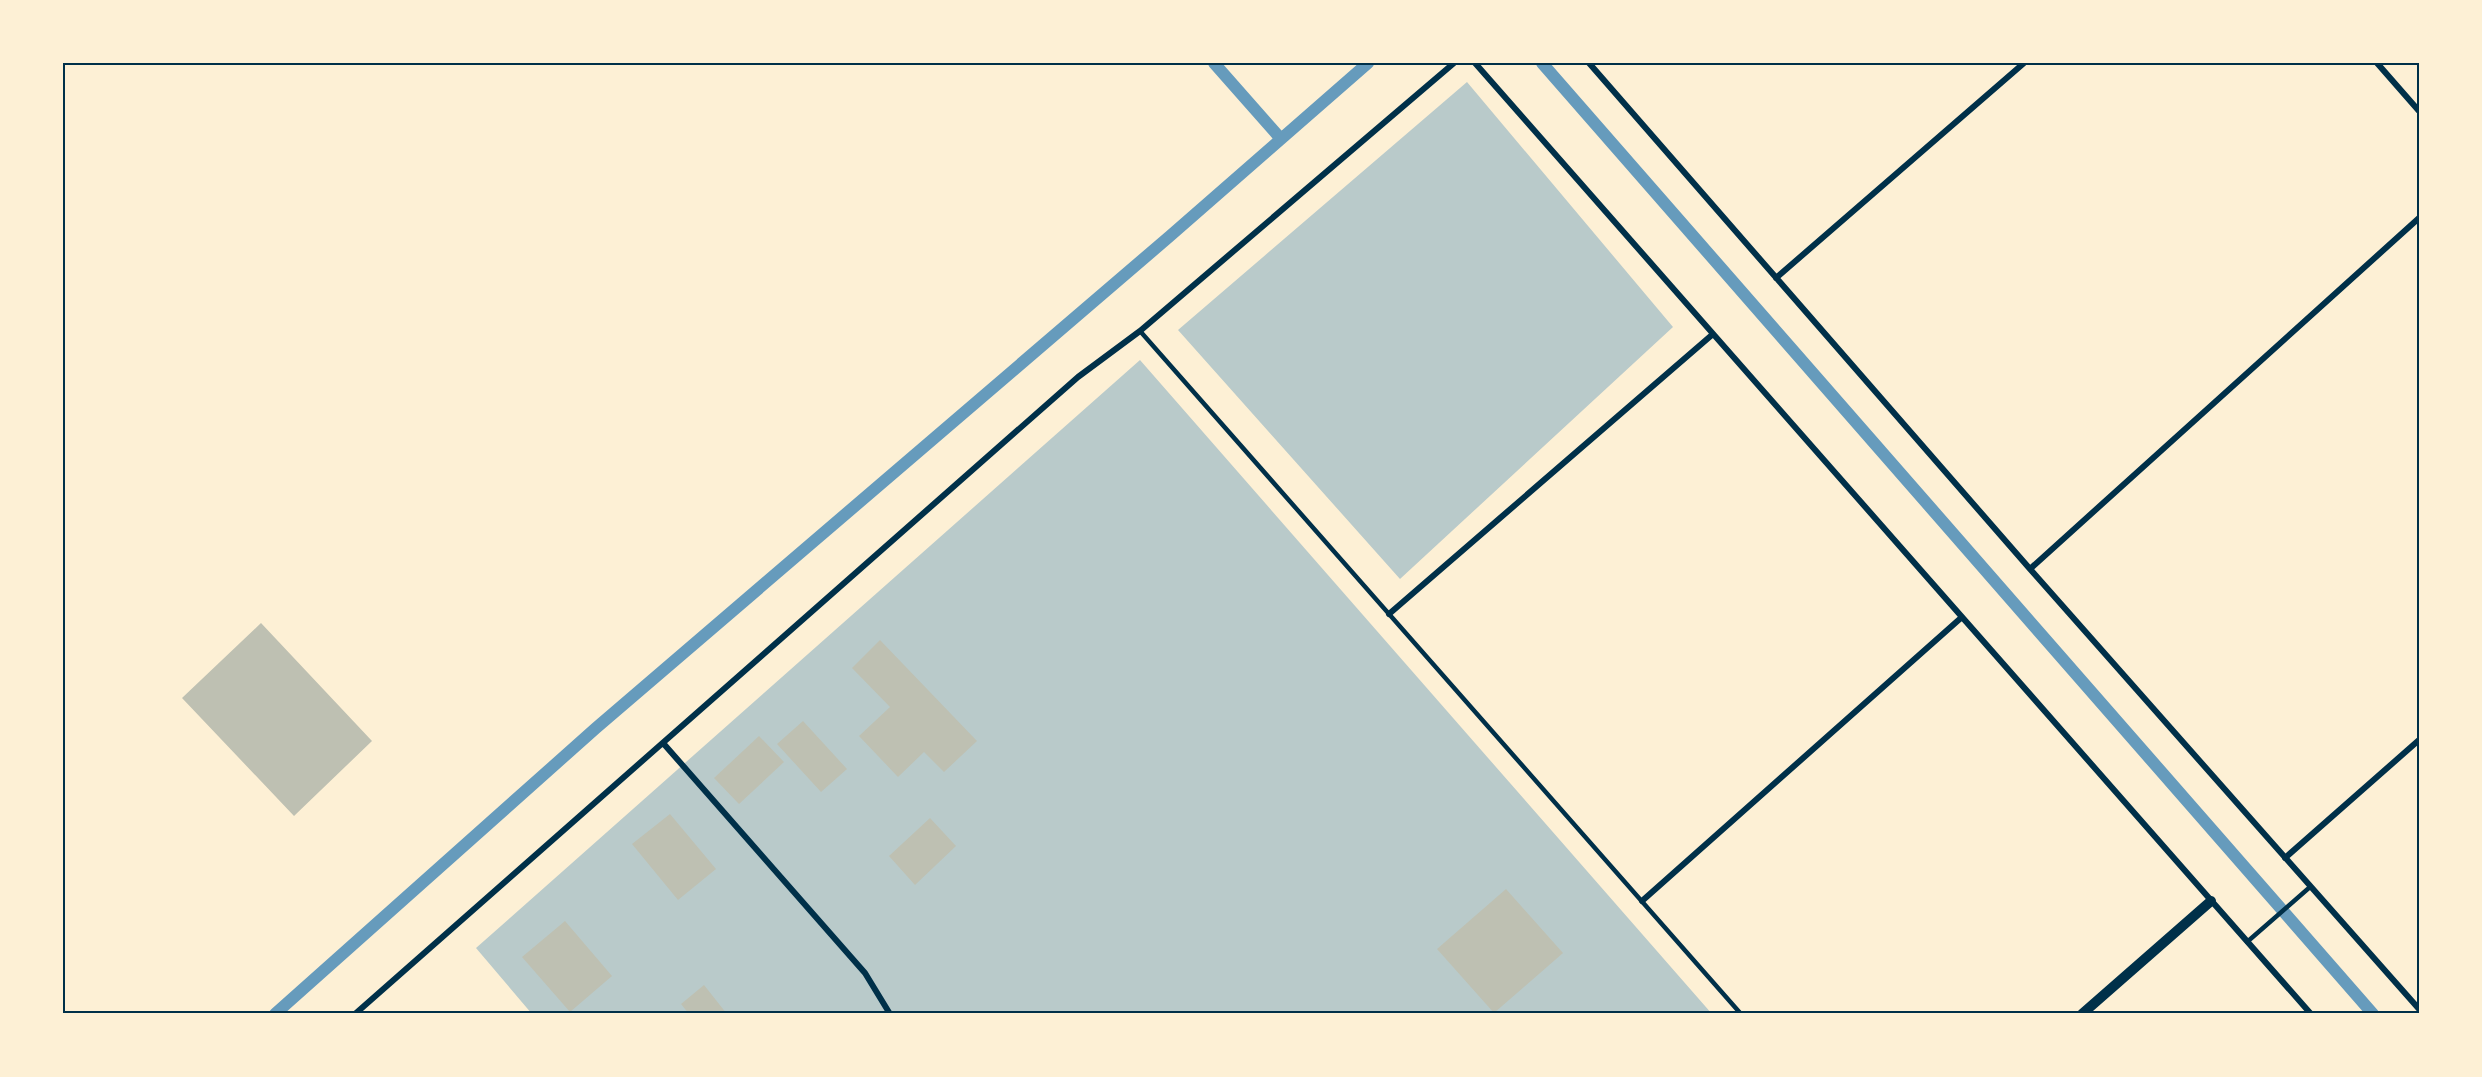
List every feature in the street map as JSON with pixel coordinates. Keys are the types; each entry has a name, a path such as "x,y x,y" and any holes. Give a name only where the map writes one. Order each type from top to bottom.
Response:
{"street":[{"path":"355,1014 1078,377 1140,331 1454,63"},
{"path":"1475,63 2311,1014"},
{"path":"1589,63 2030,569 2419,1009"},
{"path":"1776,278 2024,63"},
{"path":"2377,63 2419,111"},
{"path":"2030,569 2419,218"},
{"path":"1389,614 1713,334"},
{"path":"1642,901 1962,617"},
{"path":"2285,858 2419,740"},
{"path":"663,743 865,974 890,1014"},
{"path":"2082,1014 2211,901"}],"lane":[{"path":"1140,331 1742,1014"},
{"path":"2247,942 2310,887"}],"shaded area":[{"path":"1467,82 1673,327 1400,579 1178,330"},
{"path":"1140,360 1712,1014 532,1014 476,948"}],"building":[{"path":"261,623 372,741 294,816 182,698"},
{"path":"880,640 977,741 944,772 924,752 898,777 859,736 890,707 852,668"},
{"path":"803,721 847,769 821,792 777,744"},
{"path":"759,736 784,762 739,804 714,778"},
{"path":"670,814 716,869 678,900 632,844"},
{"path":"930,818 956,846 915,885 889,856"},
{"path":"1506,889 1563,953 1494,1013 1437,949"},
{"path":"565,921 612,976 570,1012 522,957"},
{"path":"704,985 727,1014 689,1014 681,1004"}],"waterway":[{"path":"1214,63 1281,139"},
{"path":"275,1014 596,728 1170,236 1368,63"},
{"path":"1542,63 2373,1014"}]}
